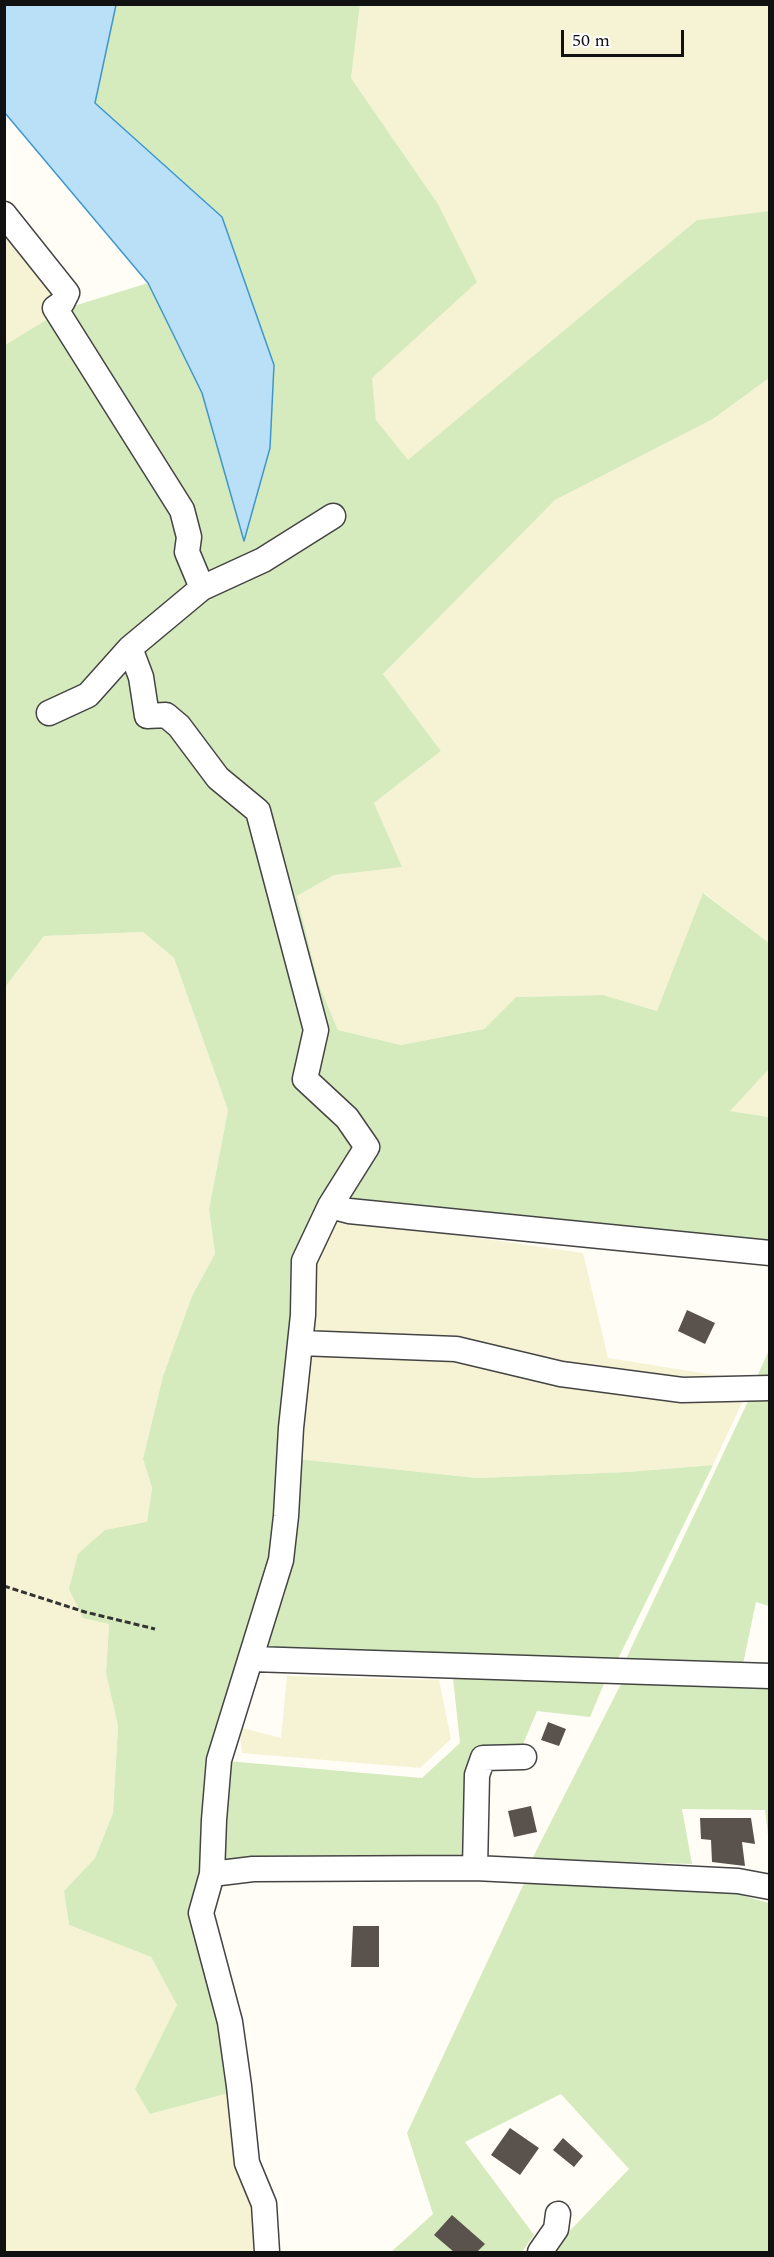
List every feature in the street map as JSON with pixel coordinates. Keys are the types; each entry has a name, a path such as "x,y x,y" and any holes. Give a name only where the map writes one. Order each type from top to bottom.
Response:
{"street":[{"path":"4,214 67,293 62,303 55,308 182,510 189,537 187,552 202,588"},
{"path":"49,713 88,695 130,648 202,588 263,560 333,516"},
{"path":"130,648 141,677 147,716 166,716 179,726 218,778 258,811 316,1030 305,1079 347,1118 367,1147 330,1206 304,1261 303,1315 281,1560 219,1760 212,1874 201,1913 230,2022 247,2163 264,2204 267,2253"},
{"path":"330,1206 349,1211 770,1253"},
{"path":"300,1343 456,1349 561,1374 682,1390 770,1388"},
{"path":"252,1659 770,1676"},
{"path":"475,1868 477,1774 483,1758 524,1757"},
{"path":"212,1874 253,1869 475,1868 738,1881 770,1887"},
{"path":"540,2253 556,2229 558,2214"}],"path":[{"path":"4,1586 86,1612 155,1629"}],"shaded area":[{"path":"360,5 769,5 769,211 697,220 408,461 376,420 371,378 476,282 438,204 351,78"},
{"path":"4,233 64,309 5,345 4,345"},
{"path":"769,378 769,943 704,893 657,1011 603,995 516,997 484,1029 401,1045 338,1030 319,985 297,896 334,875 401,866 374,803 441,751 383,674 555,500 713,419"},
{"path":"143,932 174,958 228,1110 209,1209 215,1255 192,1296 163,1376 143,1459 152,1488 147,1522 109,1623 106,1673 118,1726 113,1813 95,1858 64,1891 69,1925 151,1957 178,2006 150,2058 150,2114 229,2093 257,2210 258,2252 5,2252 4,987 44,936"},
{"path":"769,1069 769,1117 729,1111"},
{"path":"332,1217 583,1253 608,1358 752,1381 713,1465 628,1472 477,1478 298,1459 310,1262"},
{"path":"287,1676 439,1680 451,1739 420,1768 242,1753 239,1727 281,1738"}],"green space":[{"path":"116,5 360,5 351,78 438,204 477,282 372,378 376,420 408,460 697,220 769,211 769,378 713,419 555,500 383,674 441,751 374,803 402,867 334,875 297,896 319,985 338,1030 401,1045 484,1029 516,997 603,995 657,1011 703,893 769,943 769,1069 730,1111 769,1117 769,1241 522,1224 324,1203 280,1516 209,1816 214,1979 229,2093 150,2114 135,2089 177,2005 151,1957 69,1925 64,1891 95,1858 113,1813 118,1726 106,1673 109,1624 83,1618 69,1589 78,1554 105,1530 147,1522 152,1488 143,1459 163,1376 192,1296 215,1254 209,1209 228,1110 174,958 143,932 44,936 5,987 5,345 64,309 148,283 202,393 244,540 222,217 95,103"},
{"path":"769,1350 769,1379 756,1379"},
{"path":"750,1397 769,1398 769,1606 756,1602 742,1669 624,1663"},
{"path":"298,1459 477,1478 628,1472 713,1465 614,1667 611,1667 590,1717 537,1711 521,1749 481,1748 463,1863 220,1868 227,1761 422,1778 460,1743 451,1660 260,1655 285,1594"},
{"path":"622,1682 769,1688 769,1843 765,1810 682,1809 692,1864 532,1859"},
{"path":"526,1879 734,1893 769,1903 769,2252 552,2252 629,2169 561,2094 465,2142 534,2235 522,2252 391,2252 433,2214 407,2133"}],"water":[{"path":"4,5 116,5 95,103 222,217 274,365 270,448 244,541 202,393 148,283 5,113"}],"building":[{"path":"687,1310 715,1323 705,1344 678,1331"},
{"path":"548,1722 566,1729 559,1746 541,1740"},
{"path":"531,1806 537,1832 514,1837 508,1811"},
{"path":"700,1818 751,1818 755,1844 742,1842 745,1866 712,1862 711,1840 701,1839"},
{"path":"353,1926 379,1926 379,1967 351,1967"},
{"path":"510,2128 539,2148 520,2175 491,2155"},
{"path":"563,2138 583,2156 574,2167 553,2150"},
{"path":"452,2215 485,2244 477,2252 454,2252 434,2235"}]}
